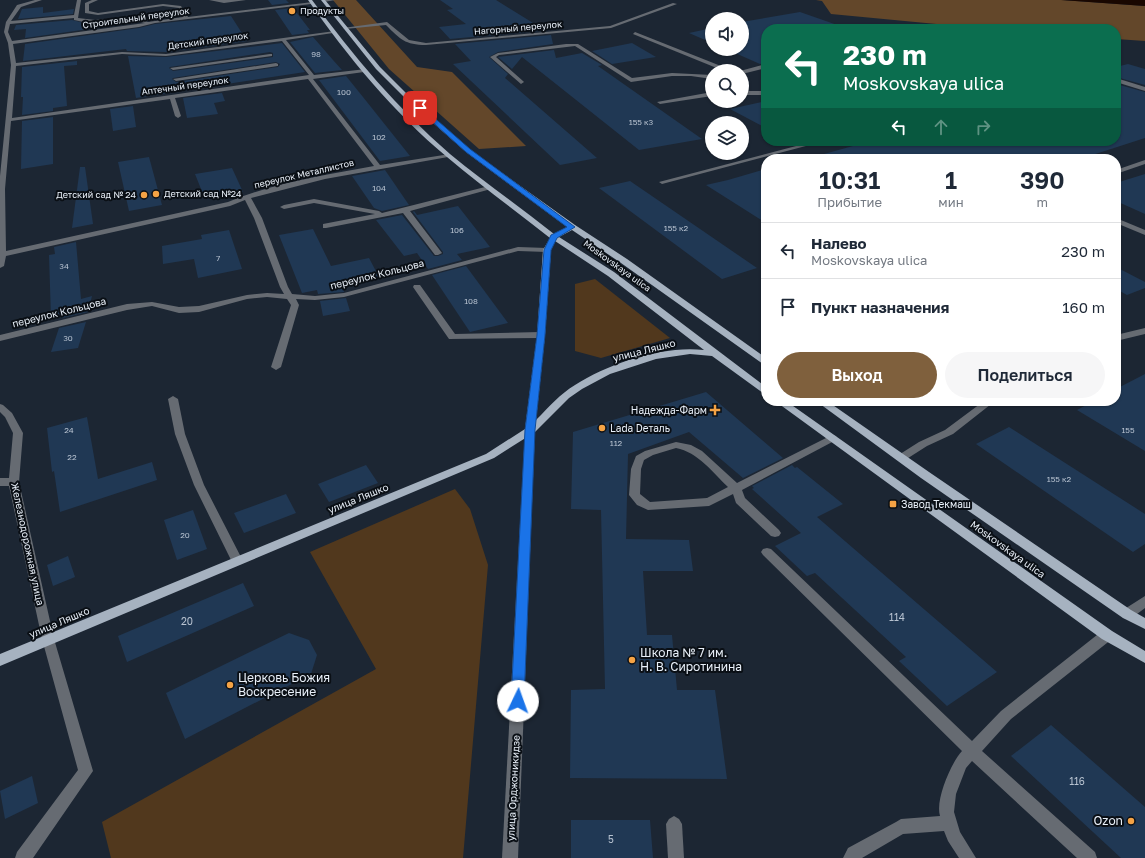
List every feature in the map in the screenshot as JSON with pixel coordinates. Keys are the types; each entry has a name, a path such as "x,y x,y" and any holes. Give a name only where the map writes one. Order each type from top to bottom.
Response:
{"main road":[{"path":"311,1 323,0"},
{"name":"Moskovskaya ulica","path":"323,0 378,68 408,98 468,151 572,227 624,261 761,358"},
{"name":"Moskovskaya ulica","path":"311,1 333,32 390,100 448,155 554,237 611,274 761,387"},
{"path":"554,237 572,227"},
{"name":"улица Орджоникидзе","path":"530,430 541,335 547,250 554,237"},
{"name":"улица Ляшко","path":"0,660 490,456 530,430 566,396 585,383 606,373 665,355 688,352 715,354"},
{"name":"Moskovskaya ulica","path":"787,406 1107,635 1145,658"},
{"name":"Moskovskaya ulica","path":"828,406 901,458 1128,614 1145,624"}],"street":[{"path":"0,266 2,254 1,189 14,65 10,42 6,32 8,23 19,6 40,0"},
{"path":"79,0 76,19 83,21 128,18 156,22"},
{"path":"96,0 87,3 87,12 98,14 163,3 181,8 186,18"},
{"path":"214,11 213,1 244,0"},
{"path":"323,0 333,0"},
{"name":"Строительный переулок","path":"10,42 139,26 186,18 214,11 311,1"},
{"name":"Нагорный переулок","path":"345,28 387,23 406,42 426,44 611,27 675,4 667,2"},
{"path":"8,23 76,16"},
{"name":"Детский переулок","path":"14,65 122,53 166,55 333,32"},
{"path":"635,33 712,64"},
{"path":"283,39 378,167"},
{"path":"522,82 493,57 498,54 576,45 631,80 670,74 695,74 705,76"},
{"path":"166,55 173,68 178,87 276,65"},
{"path":"173,68 270,55"},
{"path":"749,70 761,67"},
{"name":"Аптечный переулок","path":"9,120 172,98 178,87 311,77 364,70"},
{"path":"1121,82 1145,89"},
{"path":"749,91 753,93"},
{"path":"749,93 761,92"},
{"path":"660,102 705,95"},
{"path":"172,98 178,116"},
{"path":"771,154 802,146"},
{"name":"переулок Металлистов","path":"2,254 230,204 247,197 325,177 448,155"},
{"path":"662,182 761,157"},
{"path":"1121,170 1145,162"},
{"path":"326,226 405,210 489,188"},
{"path":"247,197 258,218 284,287 295,304 276,367"},
{"path":"284,207 314,201 385,214"},
{"path":"405,210 438,253"},
{"path":"1121,222 1145,233"},
{"name":"переулок Кольцова","path":"0,338 127,307 152,304 179,310 199,309 247,297 290,295 315,298 344,295 518,249 547,250"},
{"path":"417,287 452,337 541,335"},
{"path":"1121,337 1145,331"},
{"path":"173,399 180,434 199,485 237,561"},
{"path":"901,458 923,444 948,432 983,406"},
{"name":"Железнодорожная улица","path":"0,407 9,415 18,433 14,482 48,639 86,771 23,858"},
{"name":"улица Орджоникидзе","path":"510,858 530,430"},
{"path":"775,533 740,500 736,488 698,453 687,447 676,445 649,453 640,458 636,469 634,495 641,502 648,506 709,502 736,488 832,438"},
{"path":"0,482 14,482"},
{"path":"767,552 972,751 1089,858"},
{"path":"1128,614 1145,601"},
{"path":"968,858 953,836 946,812 952,784 960,764 1006,715 1107,635"},
{"path":"851,858 854,854 901,827 948,823"},
{"path":"674,824 676,858"}],"shaded area":[{"path":"333,0 356,0 417,67 452,72 526,146 479,149 389,69"},
{"path":"816,0 1062,0 1145,6 1145,41 1121,39 1121,24 936,24 831,14 822,1"},
{"path":"1061,0 1145,0 1145,6"},
{"path":"595,279 670,338 601,358 575,351 575,284"},
{"path":"455,489 470,509 488,565 463,858 111,858 102,822 376,669 310,552"}],"building":[{"path":"268,0 286,0 289,3 272,5"},
{"path":"440,0 496,0 538,26 549,24 550,30 450,39 439,27 466,24 447,10 453,9"},
{"path":"43,7 43,13 74,9 73,14 18,19 22,9"},
{"path":"293,8 310,30 307,30 309,33 292,35 275,10"},
{"path":"800,12 834,24 761,24 760,64 742,56 749,56 749,21"},
{"path":"231,16 247,41 166,52 127,51 126,49 23,61 25,44 139,28 155,24"},
{"path":"72,20 88,24 89,29 25,38 26,29 14,30 16,25"},
{"path":"705,30 705,40 689,33"},
{"path":"551,35 553,44 498,52 489,57 508,74 505,78 597,158 560,165 453,64 471,61 455,44"},
{"path":"313,37 342,70 315,73 290,42"},
{"path":"282,43 305,72 136,98 128,56 166,57","holes":["270,52 273,53 273,57 173,71 169,68","276,62 280,64 278,67 176,82 172,79"]},
{"path":"632,43 656,57 612,64 592,51"},
{"path":"554,50 556,58 582,53 602,65 598,66 702,139 639,150 522,57 512,69 498,57"},
{"path":"77,61 77,65 64,66 67,106 53,108 53,111 22,115 22,67"},
{"path":"1128,64 1145,69 1145,85 1121,78 1121,66"},
{"path":"346,76 410,156 380,161 319,80"},
{"path":"1121,85 1145,92 1145,138 1121,146"},
{"path":"222,93 225,101 214,103 218,114 187,118 183,98"},
{"path":"761,102 761,125 749,119 749,116 743,116 730,109 749,108 749,105"},
{"path":"133,106 136,127 113,131 110,109"},
{"path":"53,117 53,164 21,169 22,121"},
{"path":"853,146 1120,146 1095,154 824,154"},
{"path":"149,157 162,205 129,211 118,162"},
{"path":"80,167 85,167 93,224 72,228"},
{"path":"232,168 243,192 205,199 195,174"},
{"path":"385,170 409,205 382,211 374,208 352,176"},
{"path":"761,170 761,220 706,185"},
{"path":"1145,174 1145,214 1121,203 1121,181"},
{"path":"630,181 757,268 722,279 599,188"},
{"path":"458,206 490,247 457,254 462,260 428,269 417,253 404,256 376,220 402,215 434,256 438,256 443,254 443,252 413,212 414,211 417,215"},
{"path":"313,229 331,266 369,258 379,277 343,285 344,292 318,294 317,290 302,293 279,235"},
{"path":"229,230 242,269 198,278 194,259 163,264 162,246 202,239 201,235"},
{"path":"76,242 81,299 92,296 88,312 62,318 63,315 51,318 49,255 55,254 54,247"},
{"path":"466,266 508,323 470,332 432,275"},
{"path":"1121,270 1145,282 1145,288 1127,295 1121,292"},
{"path":"346,298 350,311 323,316 320,301"},
{"path":"86,322 78,348 51,352 59,328"},
{"path":"1145,374 1145,451 1077,410 1085,406 1121,406 1121,386"},
{"path":"706,392 783,458 743,478 689,432 628,454 626,539 689,540 693,571 643,571 647,635 672,635 677,690 715,690 727,779 570,778 571,690 605,689 601,510 571,509 573,432"},
{"path":"87,417 98,479 152,462 157,480 60,512 54,471 52,472 47,428"},
{"path":"1009,427 1145,514 1145,544 1133,552 976,444"},
{"path":"366,465 378,483 329,502 318,484"},
{"path":"792,465 795,468 797,467 843,504 817,517 997,672 947,706 899,661 906,657 815,573 807,576 775,546 801,533 752,489 754,488 752,486"},
{"path":"286,494 296,513 244,533 234,513"},
{"path":"193,510 207,549 177,560 164,520"},
{"path":"68,556 75,577 53,586 47,565"},
{"path":"243,583 254,606 127,662 118,636"},
{"path":"289,633 309,640 317,655 311,674 185,739 166,693"},
{"path":"1051,725 1145,807 1145,858 1121,858 1011,756"},
{"path":"32,776 38,803 5,819 0,791"},
{"path":"571,820 650,820 653,858 571,858"}],"place":[{"name":"Продукты","path":"292,11"},
{"name":"Детский сад №24","path":"156,194"},
{"name":"Детский сад № 24","path":"144,195"},
{"name":"Надежда-Фарм","path":"715,410"},
{"name":"Lada Dеталь","path":"602,428"},
{"name":"Завод Текмаш","path":"893,504"},
{"name":"Школа № 7 им. Н. В. Сиротинина","path":"632,660"},
{"name":"Церковь Божия Воскресение","path":"230,685"},
{"name":"Ozon","path":"1131,821"}],"route":[{"path":"420,108 468,151 572,227 554,237 547,250 541,335 530,430 518,701"}]}
